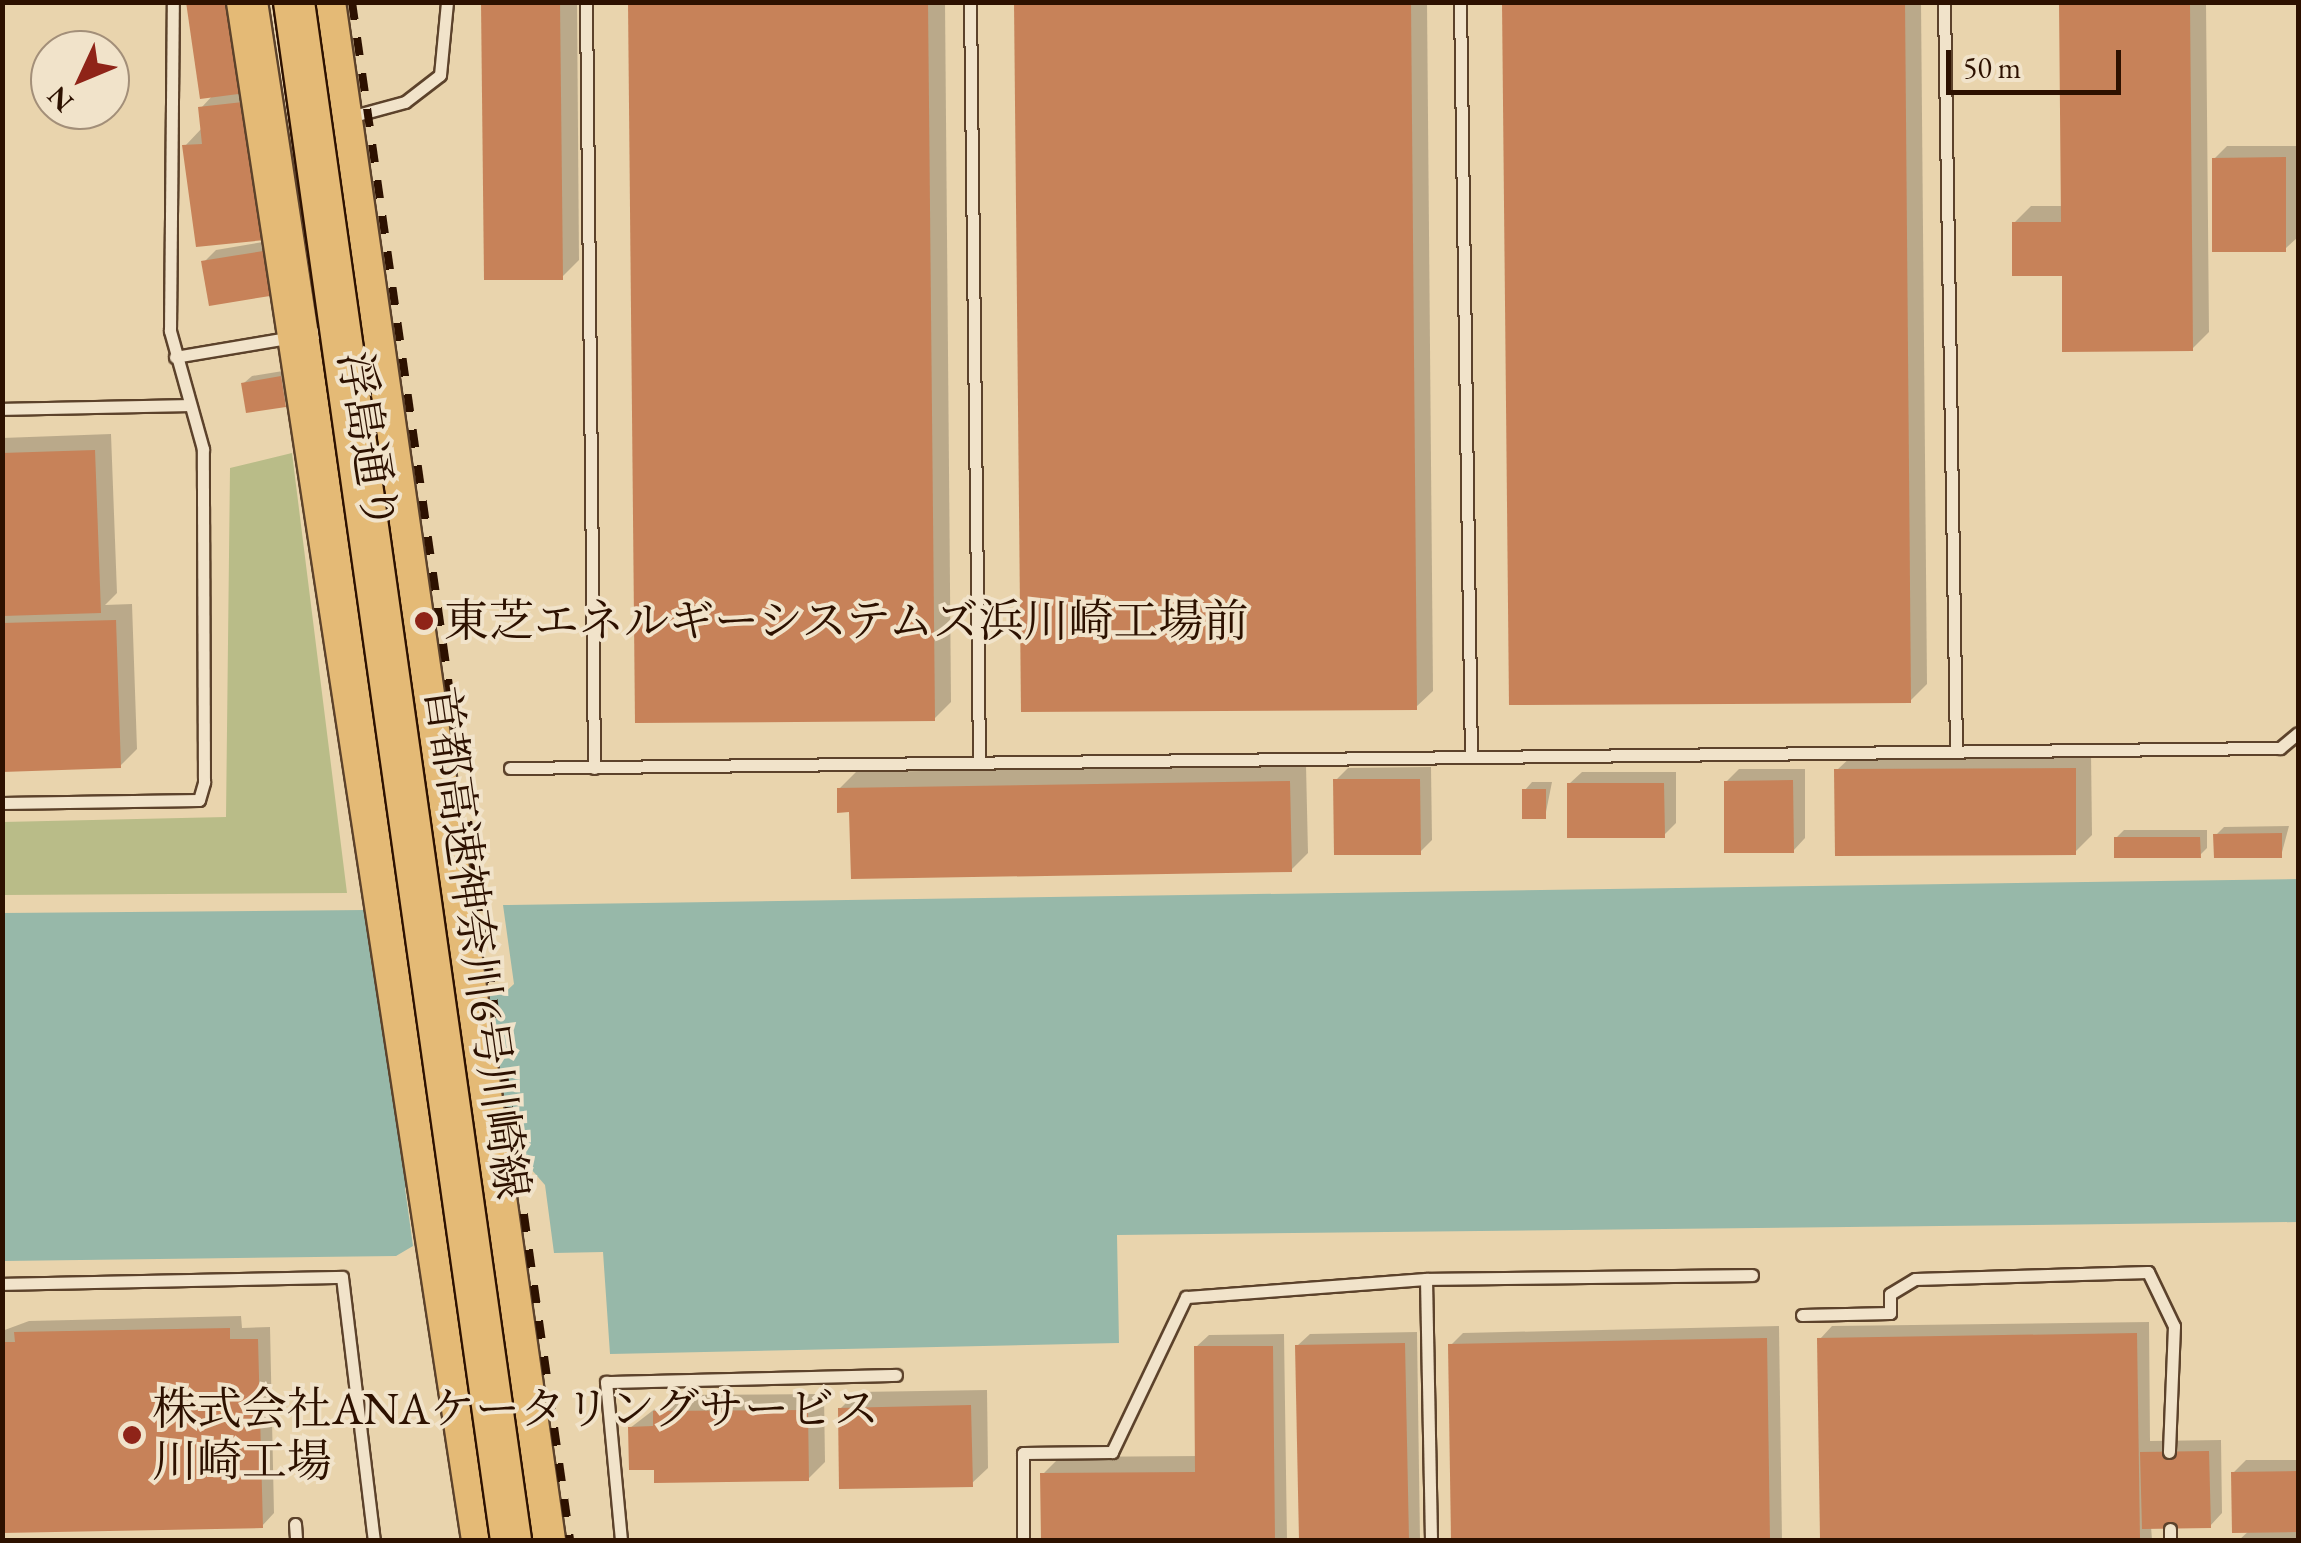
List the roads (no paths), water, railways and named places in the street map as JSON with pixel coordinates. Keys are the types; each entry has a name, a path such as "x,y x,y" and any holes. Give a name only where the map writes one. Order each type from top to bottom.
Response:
{"highway":[{"name":"浮島通り","path":"247,2 391,895 482,1540"},
{"name":"首都高速神奈川6号川崎線","path":"275,2 492,1540"},
{"name":"首都高速神奈川6号川崎線","path":"294,2 511,1540"},
{"name":"浮島通り","path":"325,2 446,892 544,1540"}],"lane":[{"path":"2,803 199,800 203,449 186,405 175,356 173,2"},
{"path":"342,120 405,102 440,75 447,2"},
{"path":"586,2 594,768"},
{"path":"970,2 978,763"},
{"path":"1460,2 1472,757"},
{"path":"1944,2 1956,751"},
{"path":"175,356 370,324"},
{"path":"2,410 186,405"},
{"path":"510,768 2280,748 2298,733"},
{"path":"1802,1314 1890,1313 1890,1294 1915,1279 2148,1272 2174,1326 2170,1452"},
{"path":"1023,1540 1024,1453 1112,1452 1186,1297 1426,1279 1752,1275"},
{"path":"2,1284 342,1277 374,1540"},
{"path":"1426,1279 1431,1540"},
{"path":"622,1540 606,1382 896,1375"},
{"path":"295,1524 296,1540"}],"railway":[{"path":"352,2 570,1540"}],"place":[{"name":"東芝エネルギーシステムズ浜川崎工場前","path":"424,621"},
{"name":"株式会社ANAケータリングサービス 川崎工場","path":"132,1435"}]}
